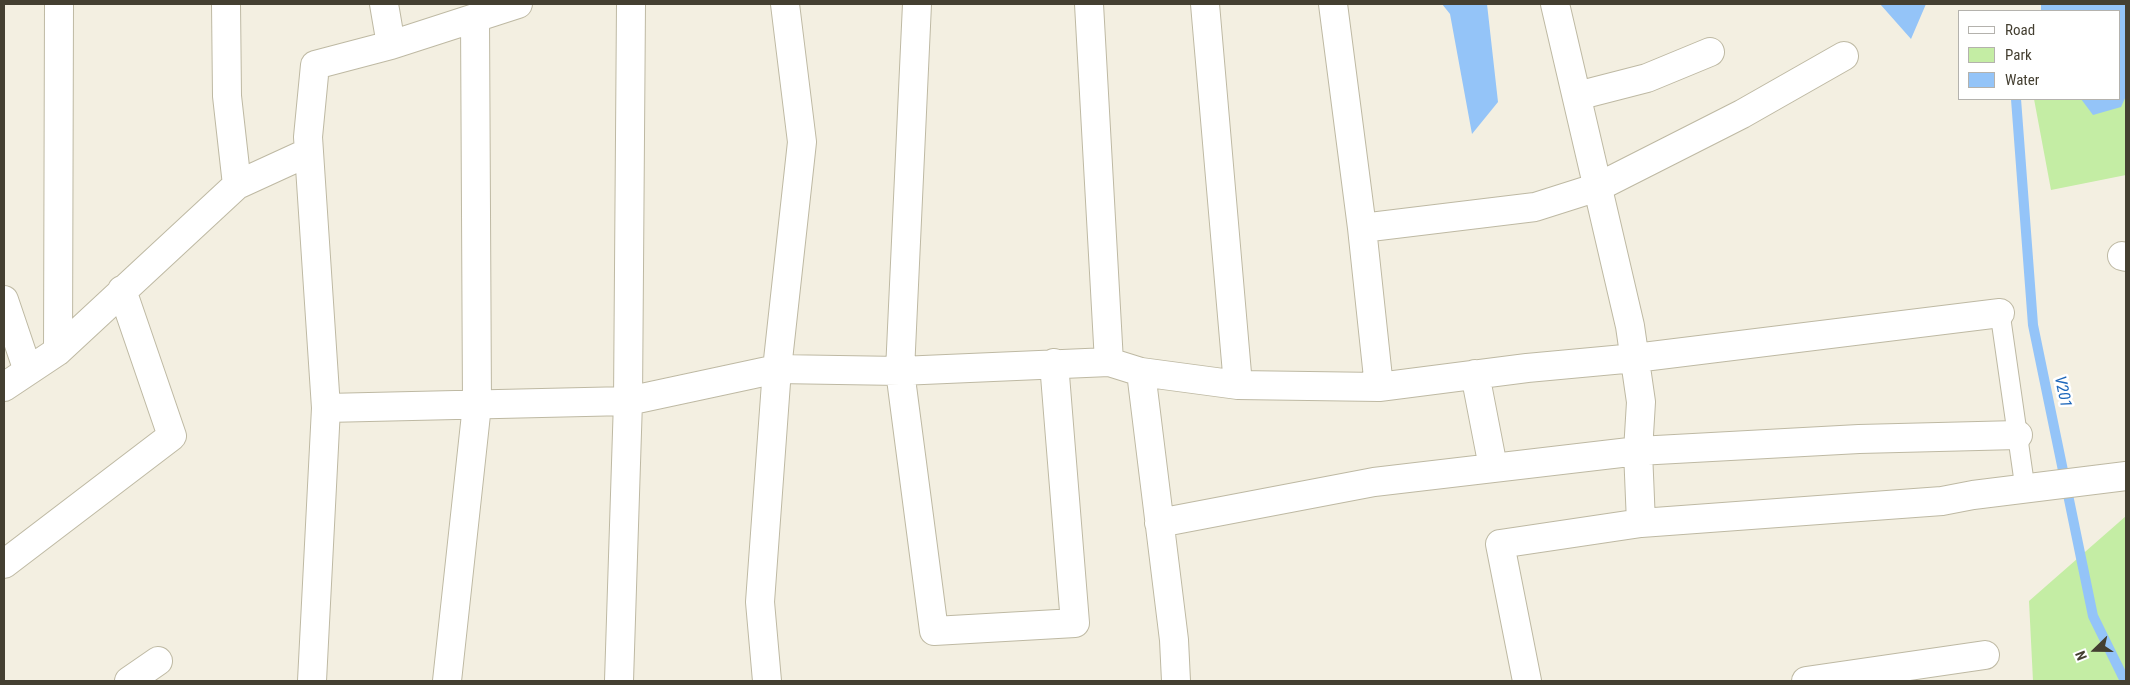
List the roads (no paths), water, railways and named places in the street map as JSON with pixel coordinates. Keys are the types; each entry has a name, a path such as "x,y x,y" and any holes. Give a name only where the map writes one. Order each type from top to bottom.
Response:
{"street":[{"path":"58,351 59,4"},
{"path":"226,4 227,96 237,185"},
{"path":"384,4 391,45"},
{"path":"312,681 326,408 308,137 315,65 391,45 518,4"},
{"path":"619,681 628,401 631,4"},
{"path":"767,681 760,602 778,369 802,142 785,4"},
{"path":"917,4 900,371 934,631 1075,624 1054,363"},
{"path":"1089,4 1109,362"},
{"path":"1206,4 1238,385"},
{"path":"1333,4 1362,228 1379,387"},
{"path":"1555,4 1630,326 1641,402 1638,451 1641,523"},
{"path":"447,681 477,405 475,18"},
{"path":"1577,96 1647,78 1710,52"},
{"path":"1362,228 1536,207 1598,187 1742,114 1844,56"},
{"path":"4,387 58,351 237,185 309,152"},
{"path":"4,564 172,436 122,290"},
{"path":"4,300 28,371"},
{"path":"326,408 628,401 778,369 900,371 1054,363 1109,362 1142,372 1238,385 1379,387 1475,374 1635,358 2000,313"},
{"path":"1142,372 1174,640 1176,681"},
{"path":"1475,374 1494,467"},
{"path":"1160,523 1374,482 1638,451 1859,440 2018,435"},
{"path":"1527,681 1500,544 1641,523 1942,501 2126,476"},
{"path":"1806,681 1985,656"},
{"path":"129,681 158,661"}],"lane":[{"path":"2000,313 2018,435 2037,487"}],"water":[{"path":"1442,4 1487,4 1498,102 1472,134 1450,14"},
{"path":"1880,4 1926,4 1911,39"},
{"path":"2041,4 2126,4 2126,96 2121,107 2093,115 2082,100 2120,100 2120,10 2041,10"}],"waterway":[{"name":"V201","path":"2016,100 2033,325 2093,616 2125,681"}]}
